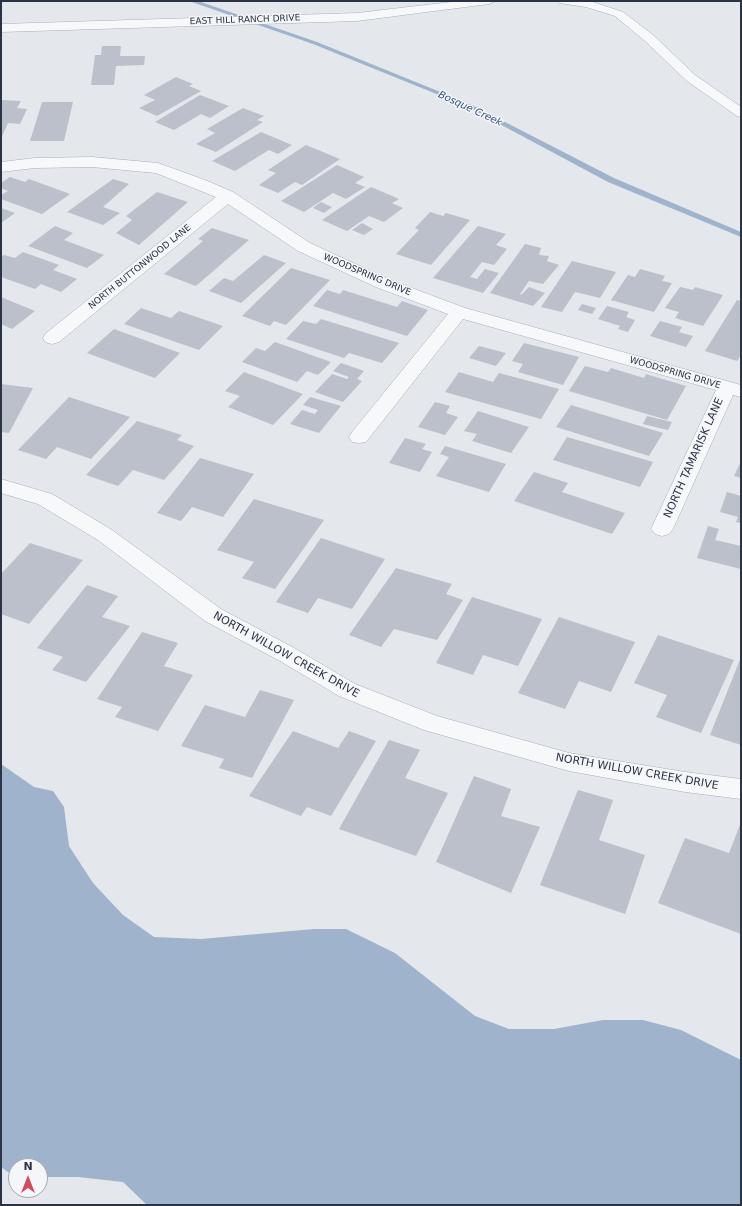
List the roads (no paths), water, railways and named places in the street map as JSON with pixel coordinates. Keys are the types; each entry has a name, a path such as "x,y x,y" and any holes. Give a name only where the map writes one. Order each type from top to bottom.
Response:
{"street":[{"name":"WOODSPRING DRIVE","path":"1,167 36,163 92,162 158,168 199,183 227,196 304,247 382,283 459,312 734,389"},
{"name":"NORTH BUTTONWOOD LANE","path":"52,338 227,196"},
{"path":"359,437 459,312"},
{"name":"NORTH TAMARISK LANE","path":"662,529 734,389"},
{"name":"NORTH WILLOW CREEK DRIVE","path":"1,486 45,499 104,535 213,615 347,690 432,724 569,762 685,782 741,789"}],"lane":[{"name":"EAST HILL RANCH DRIVE","path":"1,28 357,17 488,1"},
{"path":"563,1 588,4 619,14 650,38 691,78 741,113"},
{"path":"708,90 741,100"}],"water":[{"path":"1,764 34,787 53,791 64,807 69,846 93,883 123,915 154,937 201,939 314,929 346,929 395,953 475,1016 509,1029 554,1029 603,1020 643,1020 681,1030 741,1060 741,1205 147,1205 123,1182 78,1177 48,1177 48,1158 8,1158 8,1172 1,1167"}],"waterway":[{"name":"Bosque Creek","path":"192,1 315,43 468,105 611,180 741,235"}]}
